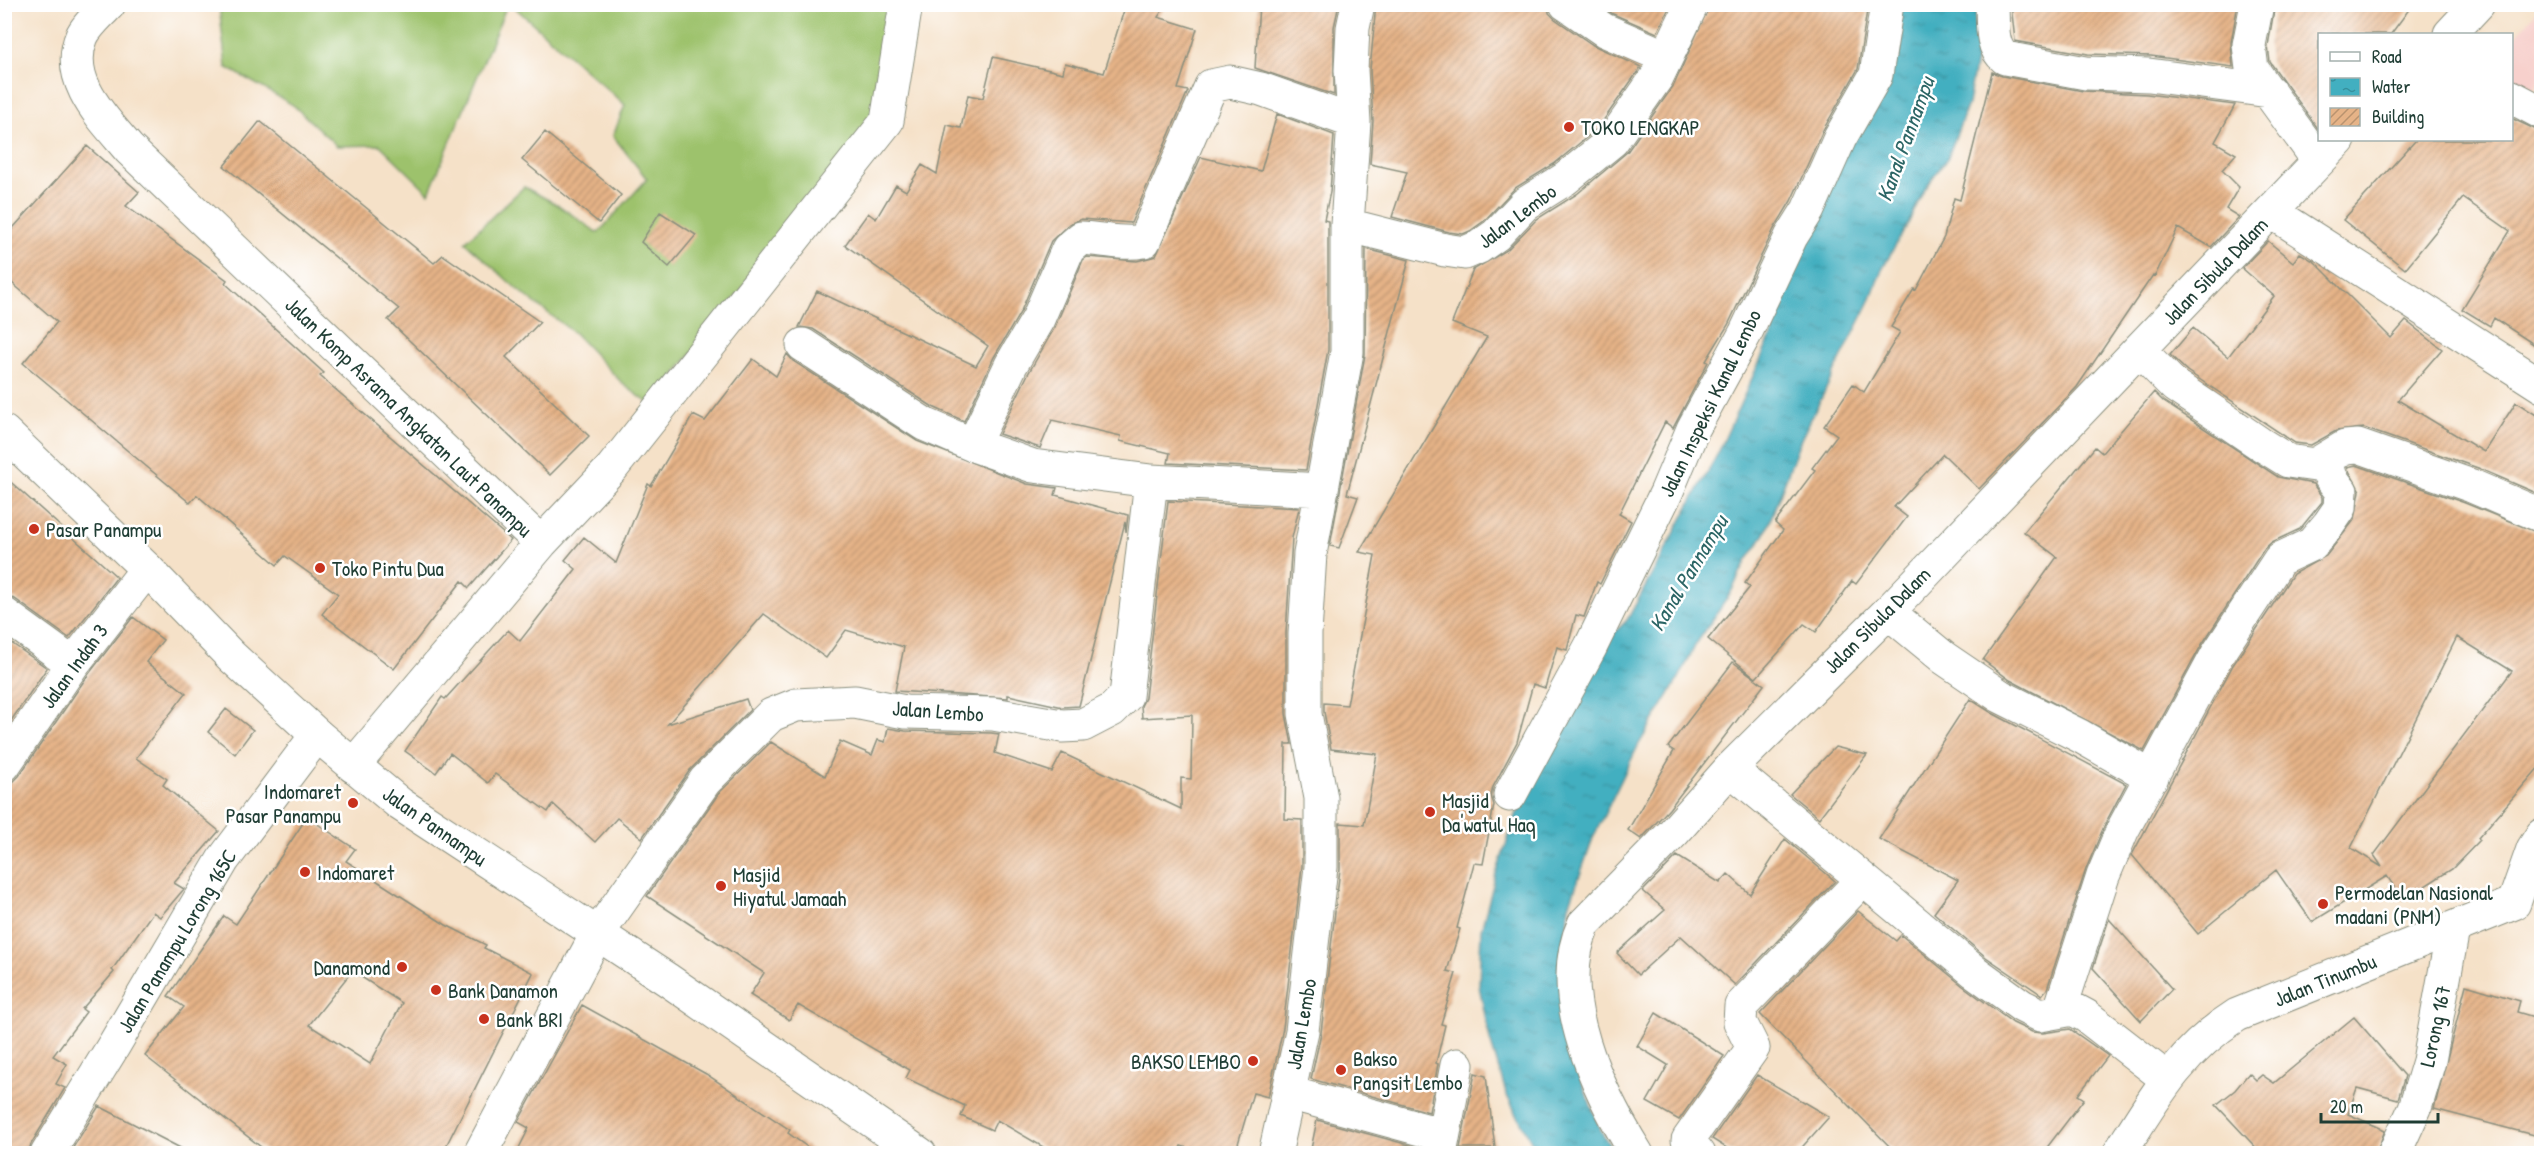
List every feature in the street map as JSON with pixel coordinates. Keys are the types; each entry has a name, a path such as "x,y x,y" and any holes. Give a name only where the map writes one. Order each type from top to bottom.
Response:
{"street":[{"name":"Jalan Komp Asrama Angkatan Laut Panampu","path":"109,4 82,36 78,63 82,90 102,118 129,149 541,543 612,468 644,430 887,121 906,4"},
{"name":"Jalan Lembo","path":"1275,1154 1302,1031 1321,867 1321,798 1305,714 1305,634 1310,554 1347,352 1347,225 1354,122 1351,70 1353,27 1358,4"},
{"path":"1566,4 1618,38 1666,57"},
{"name":"Jalan Lembo","path":"1347,225 1445,250 1465,253 1479,247 1497,235 1525,204 1565,179 1612,141 1657,77 1692,4"},
{"name":"Jalan Inspeksi Kanal Lembo","path":"1510,795 1591,646 1666,493 1694,429 1750,323 1791,237 1808,210 1840,138 1876,75 1887,4"},
{"path":"1992,4 1995,43 1998,53 2005,58 2086,72 2149,75 2269,91"},
{"path":"2257,4 2250,30 2249,58 2256,77 2318,139"},
{"path":"2451,33 2478,4"},
{"path":"973,445 1011,365 1038,320 1068,249 1081,238 1126,244 1144,241 1210,86 1230,82 1240,84 1354,122"},
{"path":"2513,98 2541,113"},
{"name":"Jalan Sibula Dalam","path":"1637,1154 1594,1077 1580,1027 1574,989 1576,942 1584,924 1599,906 1674,832 1753,790 1888,612 2329,150"},
{"path":"2272,212 2541,386"},
{"path":"803,345 924,424 973,445 1033,466 1151,481 1322,490"},
{"path":"2139,351 2182,391 2288,461 2315,465 2326,461 2345,447 2358,446 2372,449 2472,486 2541,516"},
{"name":"Jalan Pannampu","path":"4,432 147,569 231,657 317,735 400,804 596,936 668,980 920,1154"},
{"path":"2060,1010 2103,876 2122,831 2217,655 2280,559 2312,544 2340,508 2341,491 2331,478 2326,461"},
{"name":"Jalan Lembo","path":"480,1154 596,936 705,781 771,715 796,705 855,702 905,712 993,714 1062,726 1083,725 1112,710 1125,696 1151,481"},
{"path":"353,766 541,543"},
{"name":"Jalan Indah 3","path":"4,765 73,664 147,569"},
{"path":"1888,612 1944,658 2000,696 2080,736 2152,777"},
{"path":"4,614 73,664"},
{"name":"Jalan Panampu Lorong 165C","path":"46,1154 114,1045 223,861 317,735"},
{"path":"1753,790 1975,972 2022,1006 2040,1015 2051,1015 2060,1010 2073,1009 2086,1016 2166,1078"},
{"name":"Jalan Tinumbu","path":"2119,1154 2166,1078 2212,1031 2237,1015 2453,929 2528,908 2533,849 2541,834"},
{"path":"1699,1154 1688,1140 1753,1048 1740,1022 1741,1006 1862,880"},
{"name":"Lorong 167","path":"2394,1154 2415,1108 2429,1061 2453,929"},
{"name":"Jalan Lembo","path":"1288,1093 1441,1144 1457,1065"}],"shaded area":[{"path":"2538,10 2542,12 2541,78 2533,91 2513,77 2513,40"}],"green space":[{"path":"219,4 507,5 429,193 380,145 337,146 293,105 226,67"},
{"path":"512,5 891,5 878,116 651,405 624,385 574,333 517,289 465,242 524,187 558,205 598,233 647,179 613,136 625,105"}],"water":[{"name":"Kanal Pannampu","path":"1891,5 1983,5 1968,104 1948,157 1923,192 1882,269 1869,303 1801,439 1765,534 1747,560 1730,594 1696,644 1679,678 1639,744 1593,838 1569,906 1564,951 1573,1060 1601,1131 1614,1153 1538,1154 1507,1096 1490,1040 1479,986 1481,930 1496,874 1527,783 1598,649 1627,620 1718,453 1772,334 1780,293"}],"building":[{"path":"1126,4 1167,4 1158,17 1197,29 1178,89 1188,91 1131,223 1081,219 1069,224 1051,241 1021,311 994,357 964,421 933,407 813,329 799,327 817,291 976,366 988,346 845,245 868,213 876,219 896,185 906,191 922,165 937,174 947,125 961,128 968,95 983,98 993,57 1063,73 1065,63 1104,73"},
{"path":"1259,4 1339,4 1334,27 1334,95 1255,68"},
{"path":"1376,4 1548,4 1549,13 1555,19 1593,45 1641,67 1598,128 1554,164 1515,188 1484,221 1470,231 1463,234 1449,232 1392,217 1407,172 1370,164 1373,121 1370,70"},
{"path":"1600,4 1671,4 1657,33 1613,14"},
{"path":"1710,4 1845,4 1867,10 1858,69 1823,130 1791,201 1774,229 1728,325 1706,361 1708,362 1673,428 1665,422 1619,514 1631,521 1600,584 1597,582 1584,617 1576,615 1567,650 1557,647 1545,688 1533,684 1517,742 1493,787 1491,796 1494,805 1483,864 1474,863 1457,928 1460,929 1447,971 1456,973 1441,1024 1445,1025 1436,1063 1438,1064 1429,1112 1311,1079 1321,1033 1340,869 1340,823 1364,825 1377,754 1331,749 1324,712 1324,703 1347,705 1375,555 1359,552 1487,337 1452,323 1473,270 1507,250 1537,219 1577,194 1627,152 1674,85"},
{"path":"2011,4 2238,4 2231,42 2233,67 2151,56 2088,54 2015,41"},
{"path":"2275,4 2413,4 2392,33 2318,33 2318,129 2270,62 2268,46"},
{"path":"1992,72 2002,76 2083,91 2147,94 2235,105 2215,142 2236,154 2222,170 2239,187 2226,209 2239,217 2211,247 2178,228 2155,276 2153,275 2077,387 1979,489 1943,454 1894,507 1907,517 1856,584 1852,581 1816,632 1804,624 1756,678 1708,639 1750,587 1745,583 1783,530 1775,523 1815,470 1812,468 1837,435 1824,426 1853,384 1864,392 1900,332 1891,327 1914,289 1916,290 1944,237 1954,198 1960,200"},
{"path":"1277,114 1334,135 1330,192 1324,220 1328,221 1328,350 1306,470 1168,463 1170,453 1120,441 1121,436 1052,420 1040,448 999,434 1028,374 1055,327 1083,260 1087,257 1137,261 1156,256 1201,157 1261,171"},
{"path":"2513,119 2541,132 2541,349 2494,318 2490,326 2462,309 2510,231 2463,198 2405,269 2343,220 2415,141 2513,141"},
{"path":"260,121 434,263 443,255 540,322 506,357 589,436 550,475 388,320 399,309 224,166"},
{"path":"545,132 621,195 599,223 522,160"},
{"path":"87,146 139,192 126,206 227,280 225,283 324,373 320,376 511,540 469,588 462,581 394,669 322,614 338,594 285,556 277,565 197,495 190,503 23,363 57,322 4,276 4,238"},
{"path":"660,212 696,235 669,267 641,242"},
{"path":"2268,241 2293,262 2300,253 2315,262 2391,338 2406,321 2442,349 2398,400 2484,452 2516,402 2541,418 2541,495 2478,468 2364,428 2336,431 2311,445 2295,443 2187,371 2170,355 2193,328 2228,357 2274,296 2242,268"},
{"path":"1366,249 1409,260 1347,494 1358,497 1339,548 1330,546 1365,355"},
{"path":"787,354 793,361 917,441 1027,484 1057,488 1055,495 1128,515 1126,532 1125,522 1079,706 1063,707 1008,695 1008,698 895,691 904,647 846,630 826,658 764,614 668,724 746,699 750,710 690,770 642,838 617,818 595,842 553,804 548,812 495,774 488,783 450,753 436,773 405,751 442,697 445,699 508,630 520,641 576,569 565,560 584,537 616,563 648,484 651,486 693,415 705,421 753,359 776,376"},
{"path":"2154,392 2164,402 2278,477 2313,484 2322,497 2322,502 2300,529 2272,542 2264,549 2201,646 2144,751 2010,680 1983,660 2057,557 2024,532 2095,447 2102,453"},
{"path":"2356,465 2465,503 2541,534 2541,765 2478,838 2480,840 2452,869 2403,900 2387,876 2312,922 2276,870 2198,934 2132,855 2233,665 2293,574 2326,556 2355,519 2360,491 2347,467","holes":["2457,637 2512,671 2374,855 2382,867 2351,848"]},
{"name":"Pasar Panampu","path":"4,476 117,577 69,638 15,599 4,596"},
{"path":"1168,501 1299,508 1292,538 1286,633 1286,714 1292,744 1286,744 1285,819 1302,820 1302,866 1283,1028 1268,1097 1253,1093 1235,1154 1205,1154 1181,1146 1177,1154 1055,1154 997,1120 992,1130 961,1116 965,1106 906,1078 910,1070 798,1005 789,1020 750,995 764,973 647,896 719,793 771,742 825,776 840,741 872,755 878,740 885,742 888,728 905,731 999,734 995,753 1052,772 1062,753 1181,809 1181,778 1191,779 1192,715 1142,718 1141,706 1145,698"},
{"path":"133,617 163,640 146,662 186,693 136,758 167,779 163,785 219,831 174,883 184,889 160,917 153,912 112,970 114,972 82,1009 86,1012 53,1056 67,1064 56,1084 65,1088 31,1144 28,1154 4,1154 4,783 13,782 19,776 88,675"},
{"path":"4,638 47,668 4,731"},
{"path":"1733,662 1764,685 1669,809 1641,839 1628,830 1674,751 1668,747"},
{"path":"1970,699 2126,784 2105,824 2086,869 2047,989 2042,995 1986,957 1934,913 1958,880 1879,839"},
{"path":"226,709 253,730 235,754 208,732"},
{"path":"1835,747 1867,755 1819,818 1790,794"},
{"path":"307,817 355,849 346,861 446,925 486,945 484,948 533,973 442,1154 270,1154 145,1056 184,1007 168,996 224,916 236,924","holes":["352,971 402,1003 370,1064 309,1025"]},
{"path":"1785,839 1835,881 1735,985 1681,936 1638,975 1617,953 1665,910 1643,891 1677,856 1720,883 1728,874 1750,894"},
{"path":"1858,911 1896,941 1901,935 2013,1023 2032,1032 2043,1033 2070,1029 2108,1056 2078,1095 2084,1099 2042,1154 1897,1154 1760,1014"},
{"path":"2109,919 2172,989 2141,1021 2093,968"},
{"path":"2466,985 2520,1001 2517,1012 2541,1019 2541,1137 2434,1109"},
{"path":"582,1005 706,1074 790,1130 788,1133 817,1154 516,1154 529,1128 518,1122"},
{"path":"1656,1013 1724,1056 1679,1120 1647,1102 1668,1065 1637,1046"},
{"path":"2354,1017 2405,1076 2398,1099 2357,1088 2348,1114 2385,1130 2376,1154 2262,1154 2216,1105 2235,1090 2249,1073 2256,1080 2262,1075 2274,1083"},
{"path":"1475,1073 1486,1076 1495,1148 1460,1148"},
{"path":"1757,1075 1829,1117 1796,1154 1736,1154 1712,1139"},
{"path":"99,1106 192,1154 69,1154"},
{"path":"1317,1120 1420,1148 1418,1154 1310,1154"}],"place":[{"name":"TOKO LENGKAP","path":"1569,127"},
{"name":"Pasar Panampu","path":"34,529"},
{"name":"Toko Pintu Dua","path":"320,568"},
{"name":"Indomaret Pasar Panampu","path":"353,803"},
{"name":"Masjid Da'watul Haq","path":"1430,812"},
{"name":"Indomaret","path":"305,872"},
{"name":"Masjid Hiyatul Jamaah","path":"721,886"},
{"name":"Permodelan Nasional madani (PNM)","path":"2323,904"},
{"name":"Danamond","path":"402,967"},
{"name":"Bank Danamon","path":"436,990"},
{"name":"Bank BRI","path":"484,1019"},
{"name":"BAKSO LEMBO","path":"1253,1061"},
{"name":"Bakso Pangsit Lembo","path":"1341,1070"}]}
